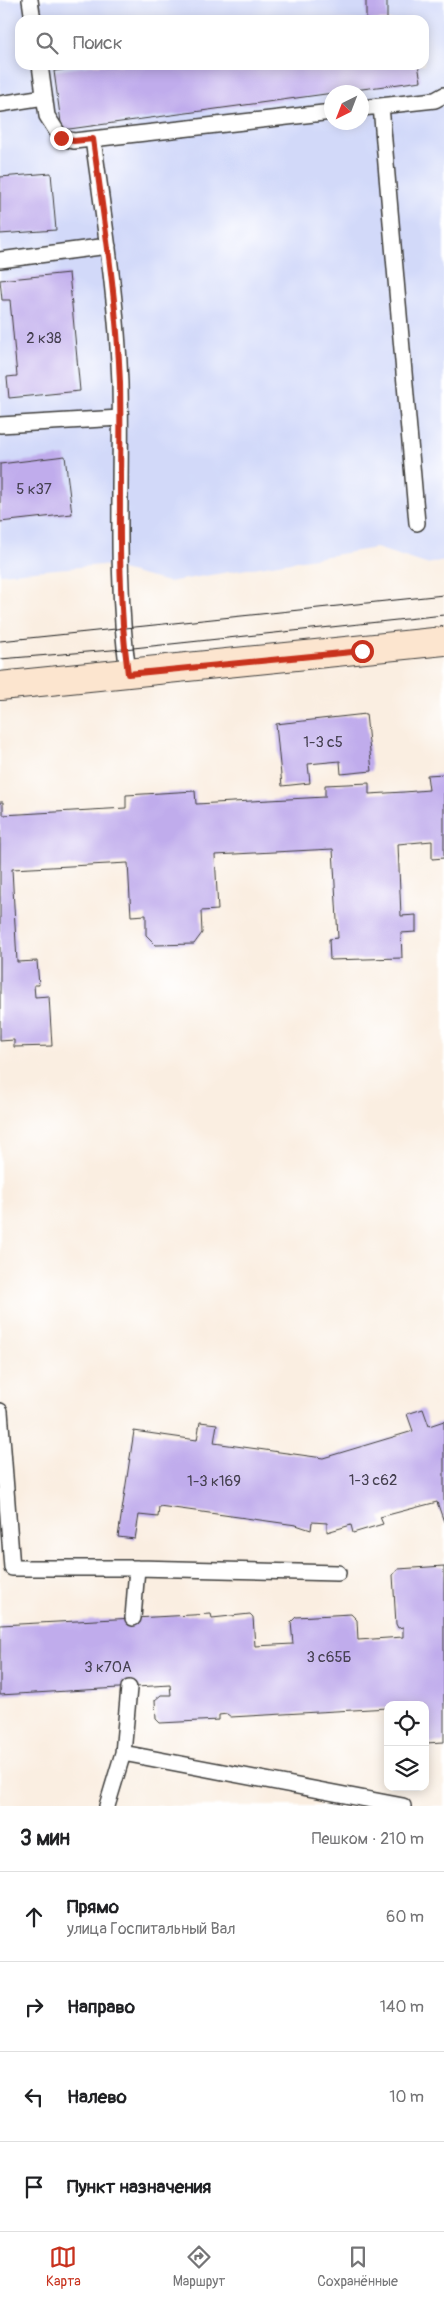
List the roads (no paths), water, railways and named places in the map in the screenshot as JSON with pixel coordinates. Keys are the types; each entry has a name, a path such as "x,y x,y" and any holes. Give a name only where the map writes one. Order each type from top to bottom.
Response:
{"main road":[{"path":"0,686 444,641"}],"lane":[{"path":"30,0 32,15"},
{"path":"41,70 47,116 61,138 74,141 324,113"},
{"path":"369,107 435,100 444,95"},
{"path":"0,104 44,97"},
{"path":"382,106 417,523"},
{"path":"93,139 108,246 120,382 120,570 122,629 128,674"},
{"path":"0,260 108,246"},
{"path":"0,425 120,418"},
{"path":"0,1411 12,1568 138,1568 338,1573"},
{"path":"133,1618 138,1568"},
{"path":"107,1806 124,1753 129,1688"},
{"path":"124,1753 403,1806"}],"tram line":[{"path":"0,641 444,595"},
{"path":"0,659 124,649 444,615"}]}
